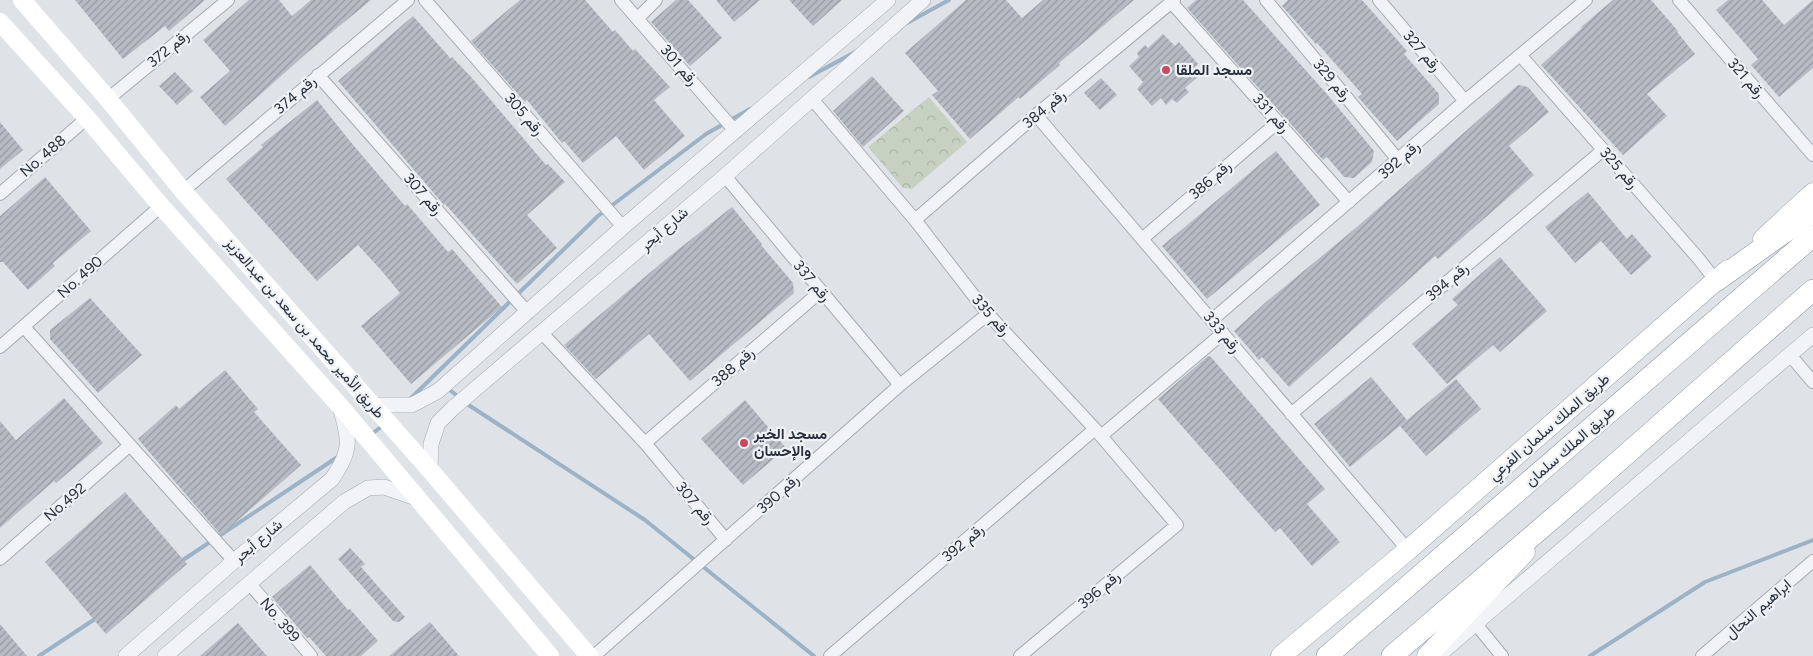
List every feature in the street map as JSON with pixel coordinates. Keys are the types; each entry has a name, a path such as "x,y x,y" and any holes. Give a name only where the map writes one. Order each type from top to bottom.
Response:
{"highway":[{"path":"1716,281 1813,212"},
{"name":"طريق الملك سلمان","path":"1327,656 1813,236"},
{"path":"1392,656 1580,495 1813,290"}],"main road":[{"name":"طريق الأمير محمد بن سعد بن عبدالعزيز","path":"22,0 108,98 184,191 430,470 589,656"},
{"name":"طريق الأمير محمد بن سعد بن عبدالعزيز","path":"0,22 87,118 160,206 340,406 550,656"},
{"name":"طريق الملك سلمان الفرعي","path":"1280,656 1408,550 1716,281 1813,193"},
{"path":"1427,656 1580,495"}],"street":[{"name":"رقم 372","path":"108,98 228,0"},
{"name":"رقم 374","path":"184,191 408,0"},
{"name":"رقم 305","path":"424,0 623,227"},
{"name":"رقم 301","path":"621,0 736,132"},
{"path":"638,18 656,0"},
{"name":"شارع أبحر","path":"373,405 412,405 438,391 623,227 888,0"},
{"name":"شارع أبحر","path":"430,470 432,444 438,423 453,408 725,176 923,0"},
{"name":"رقم 329","path":"1266,0 1399,160"},
{"name":"رقم 327","path":"1378,0 1466,101"},
{"name":"رقم 392","path":"1212,320 1586,0"},
{"name":"رقم 321","path":"1679,0 1813,155"},
{"name":"رقم 384","path":"915,220 1036,115 1173,1"},
{"name":"رقم 331","path":"1173,1 1349,202"},
{"name":"رقم 325","path":"1520,56 1698,258 1716,281"},
{"name":"رقم 307","path":"318,75 528,313"},
{"name":"رقم 335","path":"812,99 915,220 988,314 1098,433 1177,525"},
{"name":"رقم 333","path":"1036,115 1408,550"},
{"name":"No. 488","path":"0,194 87,118"},
{"name":"رقم 386","path":"1142,239 1278,122"},
{"name":"رقم 394","path":"1291,414 1603,150"},
{"name":"رقم 337","path":"725,176 900,385"},
{"name":"No. 490","path":"0,348 160,206"},
{"name":"رقم 388","path":"645,443 821,292"},
{"name":"رقم 390","path":"594,656 900,385 988,314"},
{"path":"24,327 234,560"},
{"name":"رقم 307","path":"542,333 645,443 726,540"},
{"name":"رقم 392","path":"830,656 1098,433 1223,333"},
{"path":"1438,656 1813,335"},
{"path":"1790,355 1813,382"},
{"path":"438,391 453,408"},
{"name":"شارع أبحر","path":"126,656 234,560 332,479 342,465 348,450 348,430 340,406"},
{"name":"No.492","path":"0,559 130,445"},
{"name":"شارع أبحر","path":"165,656 344,502 368,488 384,487 416,498"},
{"path":"315,493 322,491 335,496 337,504 332,512"},
{"name":"رقم 396","path":"1020,656 1177,525"},
{"name":"ابراهيم النحال","path":"1702,656 1813,561"},
{"name":"No. 399","path":"250,584 311,656"},
{"path":"1475,624 1502,656"}],"green space":[{"path":"929,97 967,142 912,189 903,188 868,147"}],"building":[{"path":"75,0 205,0 169,31 165,26 123,59"},
{"path":"249,0 279,0 292,16 311,0 371,0 308,52 225,126 200,97 230,71 203,40"},
{"path":"520,0 585,0 613,32 615,30 633,51 635,49 670,87 654,100 685,136 644,170 616,136 583,163 564,141 562,143 527,100 525,102 471,41"},
{"path":"676,0 688,0 722,38 690,66 651,22"},
{"path":"716,0 760,0 734,22"},
{"path":"789,0 842,0 813,26"},
{"path":"966,0 1006,0 1022,18 1043,0 1134,0 1059,63 1060,65 1020,99 1019,97 970,139 932,95 938,91 905,53"},
{"path":"1196,0 1243,0 1326,93 1374,151 1372,162 1354,178 1344,177 1327,157 1323,160 1187,8"},
{"path":"1288,0 1362,0 1407,51 1404,54 1439,94 1439,104 1397,141 1358,97 1362,94 1282,6"},
{"path":"1613,0 1651,0 1695,54 1647,94 1667,116 1623,155 1541,65"},
{"path":"1728,0 1762,0 1784,25 1813,0 1813,68 1779,97 1751,65 1758,59 1716,10"},
{"path":"413,16 451,59 452,57 472,78 546,165 548,164 565,182 527,215 557,248 517,284 444,205 338,81"},
{"name":"مسجد الملقا","path":"1163,34 1175,46 1179,42 1198,64 1195,67 1201,74 1185,88 1189,92 1177,103 1172,99 1166,105 1161,98 1152,106 1137,89 1143,82 1129,66 1139,57 1137,53 1145,45 1148,48"},
{"path":"175,72 193,91 177,105 159,86"},
{"path":"872,76 904,111 863,147 833,111"},
{"path":"1101,78 1117,95 1100,110 1084,93"},
{"path":"1518,85 1528,87 1549,112 1509,146 1534,175 1438,259 1435,256 1289,387 1262,357 1259,360 1234,331 1357,227"},
{"path":"317,100 405,206 407,204 448,252 452,249 502,307 411,384 361,326 400,293 381,270 358,245 317,281 226,179 263,147 261,145"},
{"path":"0,122 23,150 0,169"},
{"path":"1276,151 1320,205 1207,299 1162,246"},
{"path":"45,177 91,231 53,263 55,266 28,290 3,262 0,262 0,216"},
{"path":"1588,192 1627,239 1632,234 1652,257 1631,275 1601,241 1575,263 1545,227"},
{"path":"732,207 793,283 794,293 690,381 649,334 596,379 564,345 665,260"},
{"path":"1500,257 1547,311 1500,352 1493,345 1447,384 1412,344 1458,305 1452,299"},
{"path":"90,298 142,355 98,393 50,339 50,330"},
{"path":"1208,356 1211,357 1325,489 1307,504 1340,542 1312,566 1280,528 1275,532 1158,399"},
{"path":"225,370 258,409 254,412 301,465 221,535 138,439 176,405 179,409"},
{"path":"1371,377 1407,420 1350,467 1314,424"},
{"path":"1456,379 1481,409 1426,456 1400,426"},
{"path":"64,398 103,443 56,483 54,481 0,528 0,421 16,440"},
{"name":"مسجد الخير والإحسان","path":"745,400 786,448 743,485 701,439"},
{"path":"125,492 187,564 106,634 45,562"},
{"path":"350,548 365,564 361,567 405,617 399,622 393,621 338,559"},
{"path":"310,565 348,610 350,609 378,641 361,656 326,656 309,637 307,638 272,597"},
{"path":"430,622 459,656 389,656"},
{"path":"238,623 267,656 200,656"},
{"path":"0,624 27,656 0,656"}],"waterway":[{"path":"907,23 949,0"},
{"path":"809,77 855,52"},
{"path":"410,399 598,216 706,134 750,109"},
{"path":"447,388 459,397"},
{"path":"464,402 645,520 814,656"},
{"path":"373,433 381,427"},
{"path":"180,562 339,456"},
{"path":"1590,656 1705,582 1813,540"},
{"path":"39,656 98,617"}],"place":[{"name":"مسجد الملقا","path":"1166,70"},
{"name":"مسجد الخير والإحسان","path":"744,443"}]}
